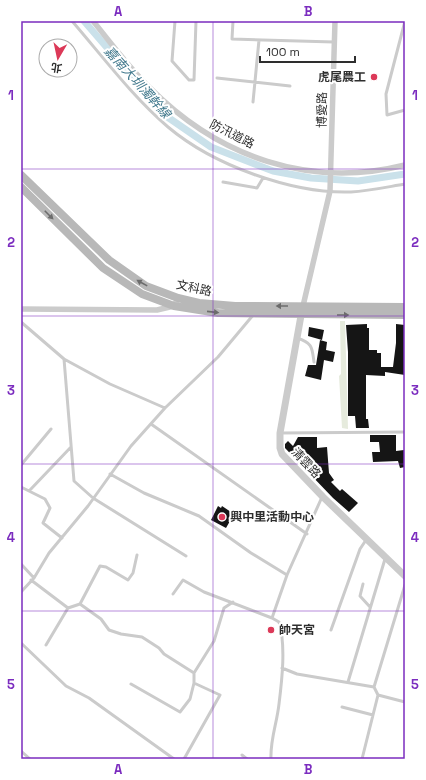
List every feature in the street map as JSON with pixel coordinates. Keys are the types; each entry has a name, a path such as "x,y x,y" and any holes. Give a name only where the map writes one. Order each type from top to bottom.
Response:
{"main road":[{"name":"文科路","path":"21,175 118,268 146,286 176,302"},
{"name":"文科路","path":"21,187 103,268 142,294 218,313 257,309 405,315"},
{"path":"32,198 39,193"},
{"name":"文科路","path":"302,310 405,307"}],"street":[{"name":"防汛道路","path":"93,21 149,88 212,138 246,154 278,165 331,175 362,173 405,165"},
{"name":"博愛路","path":"330,189 335,21"},
{"path":"302,310 330,189"},
{"path":"21,309 157,310 176,302"},
{"name":"清雲路","path":"302,310 280,433 280,448 282,454 385,559 404,572"}],"lane":[{"path":"72,21 143,103 169,128 209,153 263,178 283,184 351,192 405,184"},
{"path":"174,21 172,61 189,80 194,80 196,21"},
{"path":"233,21 232,39 334,42"},
{"path":"405,21 386,94 387,115 405,110"},
{"path":"252,102 259,40"},
{"path":"217,78 290,86"},
{"path":"223,182 257,188 263,178"},
{"path":"21,592 131,446 165,408 218,357 257,309"},
{"path":"21,322 64,360 110,384 165,408"},
{"path":"297,338 307,341 312,347 314,362"},
{"path":"64,360 74,481 93,498 186,556"},
{"path":"151,424 307,534"},
{"path":"21,465 51,429"},
{"path":"280,433 405,432"},
{"path":"30,490 71,447"},
{"path":"110,474 144,493 199,516 251,553 287,575"},
{"path":"21,487 30,490 45,499 50,508 43,523 62,538"},
{"path":"272,618 287,575 323,497"},
{"path":"331,630 360,549 366,540"},
{"path":"46,645 68,608 80,604 100,566 106,567 128,580 133,573 137,555"},
{"path":"348,682 385,559"},
{"path":"21,564 32,579 68,608"},
{"path":"173,594 183,580 204,592 233,602 279,622 282,632 282,668 279,704 271,745 271,759"},
{"path":"363,584 360,596 370,607"},
{"path":"362,759 378,695 374,687 405,585"},
{"path":"131,684 180,712 190,699 194,683 194,673 214,641 224,608 233,602"},
{"path":"80,604 101,618 109,630 121,634 142,637 159,648 164,654 194,673"},
{"path":"21,643 66,686 89,698 174,759"},
{"path":"282,668 297,674 374,687"},
{"path":"184,759 220,695 194,683"},
{"path":"378,695 405,702"},
{"path":"342,707 373,715"},
{"path":"21,751 30,759"},
{"path":"242,755 247,759"}],"shaded area":[{"path":"340,321 345,321 348,429 342,428 339,376 341,374"}],"building":[{"path":"367,324 367,328 369,328 369,350 377,350 377,353 381,353 381,367 393,367 396,343 396,324 405,325 405,375 385,372 385,376 366,375 366,419 368,419 369,428 356,428 355,416 348,416 348,352 346,325"},
{"path":"309,327 324,330 322,340 308,336"},
{"path":"320,340 327,342 326,350 335,352 333,362 324,360 321,380 305,376 308,365 316,365"},
{"path":"370,435 396,435 396,451 404,450 405,467 400,468 398,461 373,462 372,452 380,452 379,442 370,442"},
{"path":"298,437 317,437 317,448 327,447 329,473 334,480 331,482 340,491 342,489 358,503 349,512 333,498 285,448 285,444 288,441 293,446"},
{"name":"興中里活動中心","path":"218,506 221,508 222,506 234,514 226,528 211,520"}],"waterway":[{"name":"嘉南大圳濁幹線","path":"84,21 166,116 211,147 273,171 311,178 358,181 405,174"}],"place":[{"name":"虎尾農工","path":"374,77"},
{"name":"興中里活動中心","path":"222,517"},
{"name":"帥天宮","path":"271,630"}]}
